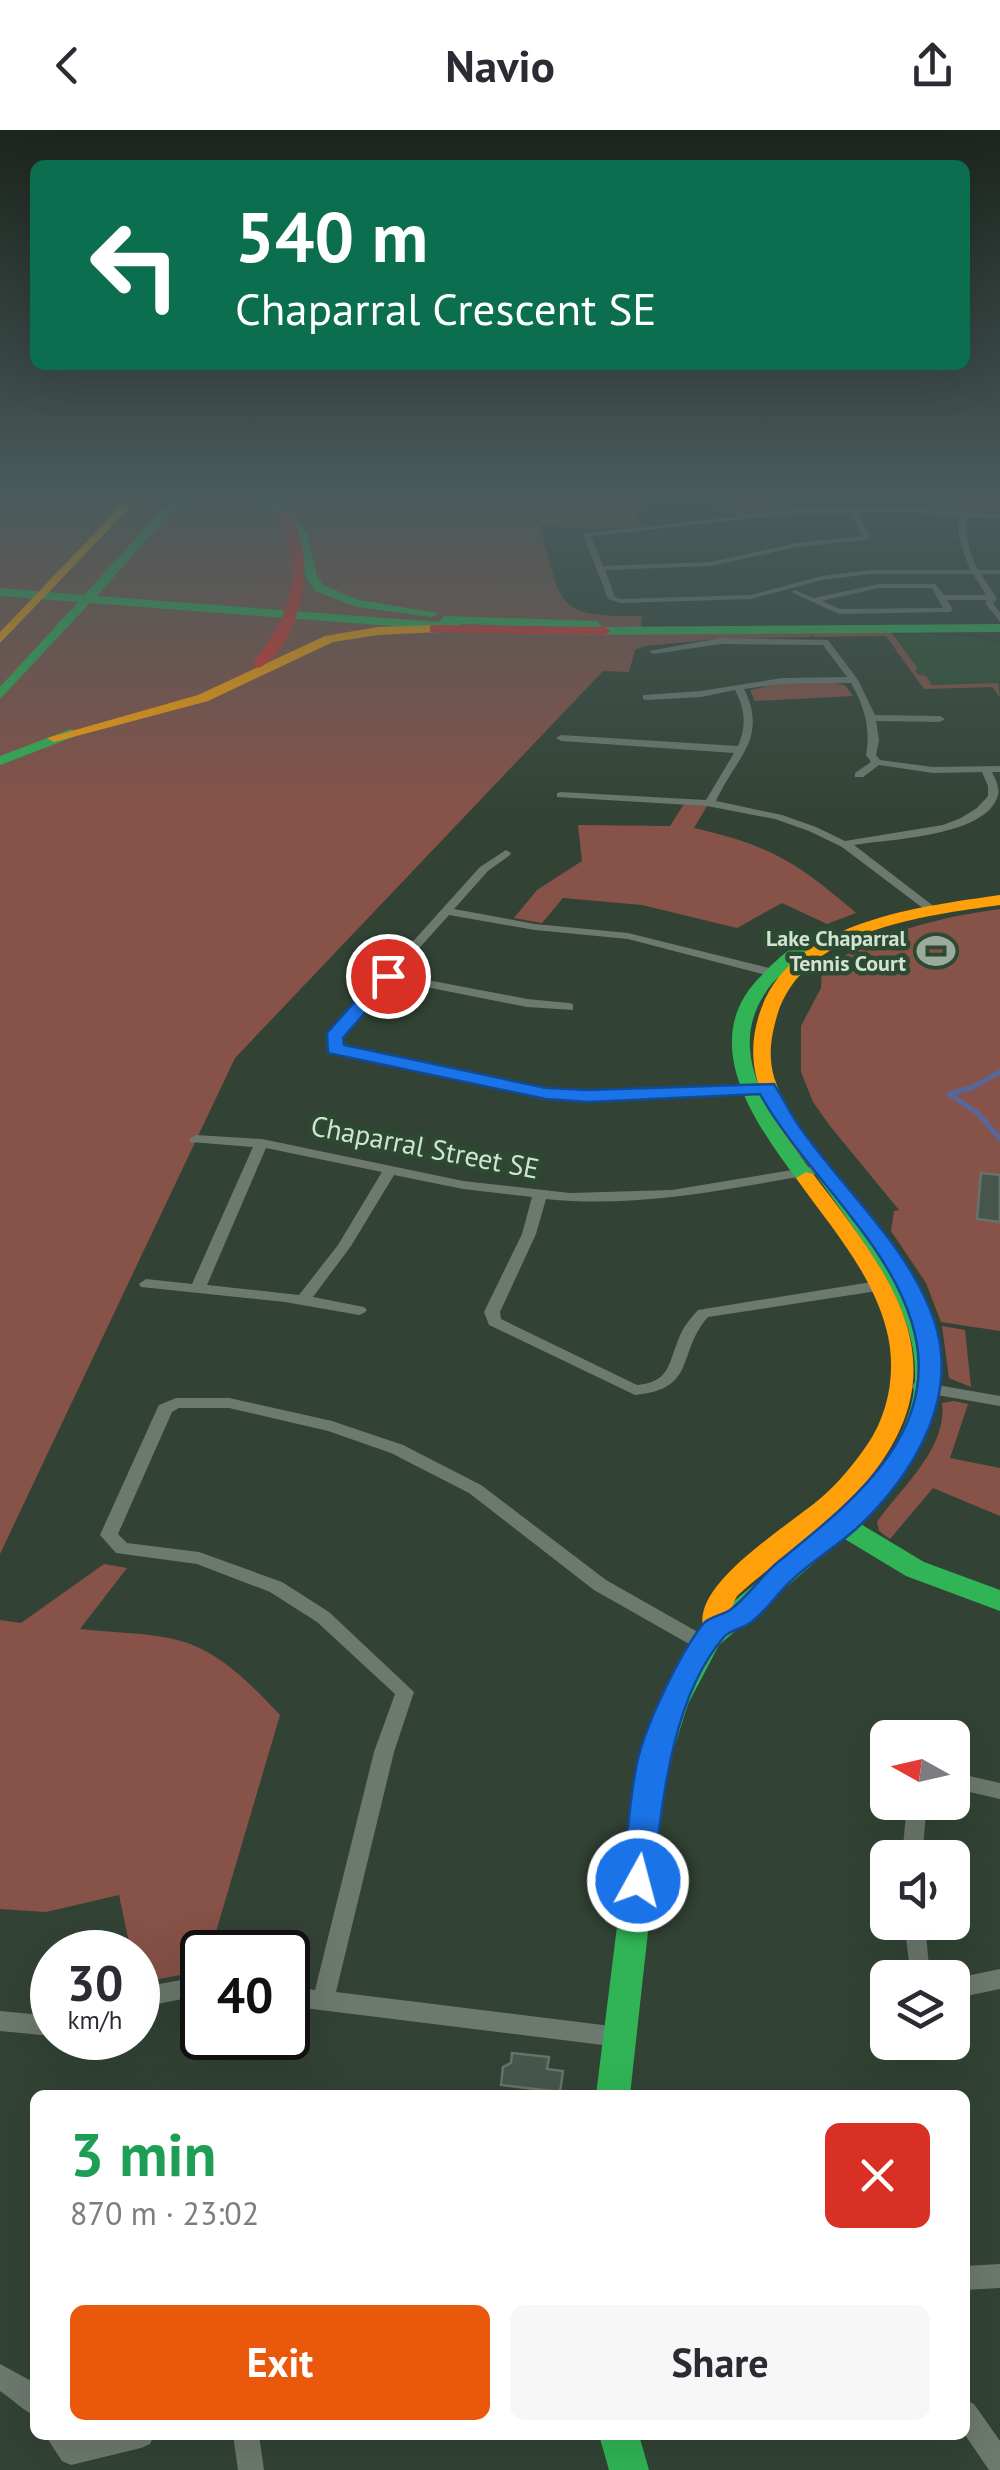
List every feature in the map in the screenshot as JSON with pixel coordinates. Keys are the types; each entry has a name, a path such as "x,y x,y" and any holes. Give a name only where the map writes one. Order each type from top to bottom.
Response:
{"main road":[{"path":"0,639 35,602"},
{"path":"0,695 84,602"},
{"path":"198,602 477,628 943,627 997,612"},
{"path":"0,761 54,738 182,700 234,680 273,652 293,602"},
{"path":"362,602 455,616 602,628"},
{"path":"54,738 205,698 312,646 348,635 406,630 542,634 602,628 997,612"},
{"path":"710,1636 740,1617 783,1572 872,1499 903,1458 918,1428 928,1389 926,1334 896,1284 812,1171 783,1118 756,1088 760,1031 780,975 854,934 927,906 1000,890"},
{"path":"927,906 1000,900"},
{"path":"614,2090 652,1764 687,1673 710,1636 716,1606 776,1545 848,1486 878,1447 893,1417 902,1384 896,1284"},
{"path":"820,1512 915,1569 1000,1601"},
{"path":"620,2440 628,2470"}],"street":[{"path":"819,602 839,612 945,612 949,610 945,602"},
{"path":"971,602 997,612"},
{"path":"653,651 714,641 820,640 828,645 873,718 875,737 870,755 877,762 933,770 1000,770"},
{"path":"646,696 701,694 782,681 851,680"},
{"path":"710,802 723,772 748,738 752,722 750,708 738,687"},
{"path":"873,718 940,719"},
{"path":"561,738 739,750"},
{"path":"859,775 877,762"},
{"path":"844,844 970,818 992,796 993,786 986,770"},
{"path":"561,795 710,802 795,822 844,844 927,906"},
{"path":"506,853 488,865 334,1037 334,1049 546,1094 588,1096 756,1088"},
{"path":"446,910 535,927 623,935 780,975"},
{"path":"388,976 569,1007"},
{"name":"Chaparral Street SE","path":"196,1139 262,1144 463,1185 540,1195 654,1196 812,1171"},
{"path":"198,1288 262,1144"},
{"path":"304,1299 337,1256 391,1170"},
{"path":"540,1195 529,1234 496,1302 493,1319 503,1329 630,1388 653,1389 669,1380 694,1322 703,1314 896,1284"},
{"path":"146,1284 304,1299 359,1310"},
{"path":"902,1384 1000,1402"},
{"path":"323,2000 384,1752 405,1692 322,1617 276,1587 199,1558 122,1549 109,1536 164,1409 176,1403 229,1404 332,1426 397,1448 475,1490 600,1585 710,1636"},
{"path":"970,1784 1000,1791"},
{"path":"970,1985 1000,1979"},
{"path":"310,1999 619,2037"},
{"path":"0,2022 30,2024"},
{"path":"970,2278 1000,2276"},
{"path":"0,2378 30,2397"},
{"path":"970,2420 1000,2464"},
{"path":"62,2440 71,2452 120,2440"},
{"path":"247,2440 251,2470"}],"shaded area":[{"path":"0,602 567,602 591,613 642,616 640,633 885,629 896,631 891,632 918,669 917,674 926,676 932,685 998,683 1000,697 992,687 924,689 886,636 814,637 810,631 812,637 718,639 645,646 635,650 629,672 603,671 235,1058 0,1554"},
{"path":"900,632 970,637 1000,645 1000,697 992,687 924,689 886,637 908,635"},
{"path":"778,684 845,685 853,696 755,701 750,690"},
{"path":"684,804 707,806 694,828 743,841 782,858 856,913 827,924 782,903 737,928 642,905 563,898 542,923 514,918 537,890 582,861 578,825 670,826"},
{"path":"1000,909 1000,1331 941,1322 926,1283 891,1231 894,1211 899,1210 813,1102 801,1072 801,1026 821,988 822,969 843,956 907,929"},
{"path":"942,1326 965,1330 971,1387 949,1378"},
{"path":"942,1403 968,1404 950,1458 1000,1468 1000,1516 933,1488 890,1539 879,1531 877,1522 930,1452 942,1420"},
{"path":"104,1564 127,1568 80,1629 157,1636 195,1646 235,1671 280,1715 216,1930 180,1930 180,1975 160,1979 160,1930 126,1930 119,1895 46,1912 0,1909 0,1620 21,1623"}],"building":[{"path":"981,1173 1000,1175 1000,1222 977,1219"},
{"path":"512,2053 549,2057 547,2069 563,2071 560,2090 501,2085 503,2067 511,2063"}],"waterway":[{"path":"1000,1072 971,1088 949,1094 978,1113 1000,1139"}],"traffic: fast":[{"path":"0,695 84,602"},
{"path":"133,602 457,627"},
{"path":"355,602 432,613"},
{"path":"444,620 597,625"},
{"path":"584,631 1000,628"},
{"path":"0,761 71,733"},
{"path":"803,948 757,990 743,1021 741,1046 751,1093 806,1178"},
{"path":"614,2090 651,1785 673,1704 714,1633 746,1610 879,1488 910,1445 925,1403 928,1362 919,1321 877,1243 821,1168"},
{"path":"833,1520 915,1569 1000,1601"},
{"path":"620,2440 629,2470"}],"traffic: slow":[{"path":"0,639 35,602"},
{"path":"54,738 203,698 330,639 378,631 435,629"},
{"path":"821,1168 784,1119 765,1077 761,1047 773,998 794,970 822,949 856,932 931,911 1000,900"},
{"path":"716,1627 716,1607 728,1589 846,1489 880,1446 898,1406 904,1366 898,1328 883,1291 861,1254 806,1178"}],"traffic: jam":[{"path":"259,664 284,630 294,602"},
{"path":"435,629 605,631"}],"place":[{"name":"Lake Chaparral Tennis Court","path":"936,951"}],"route":[{"path":"388,976 334,1037 334,1049 546,1094 588,1096 767,1088 787,1124 898,1266 924,1322 929,1358 927,1395 918,1428 899,1464 872,1499 849,1520 798,1558 740,1617 716,1627 687,1673 652,1764 638,1881"}]}
